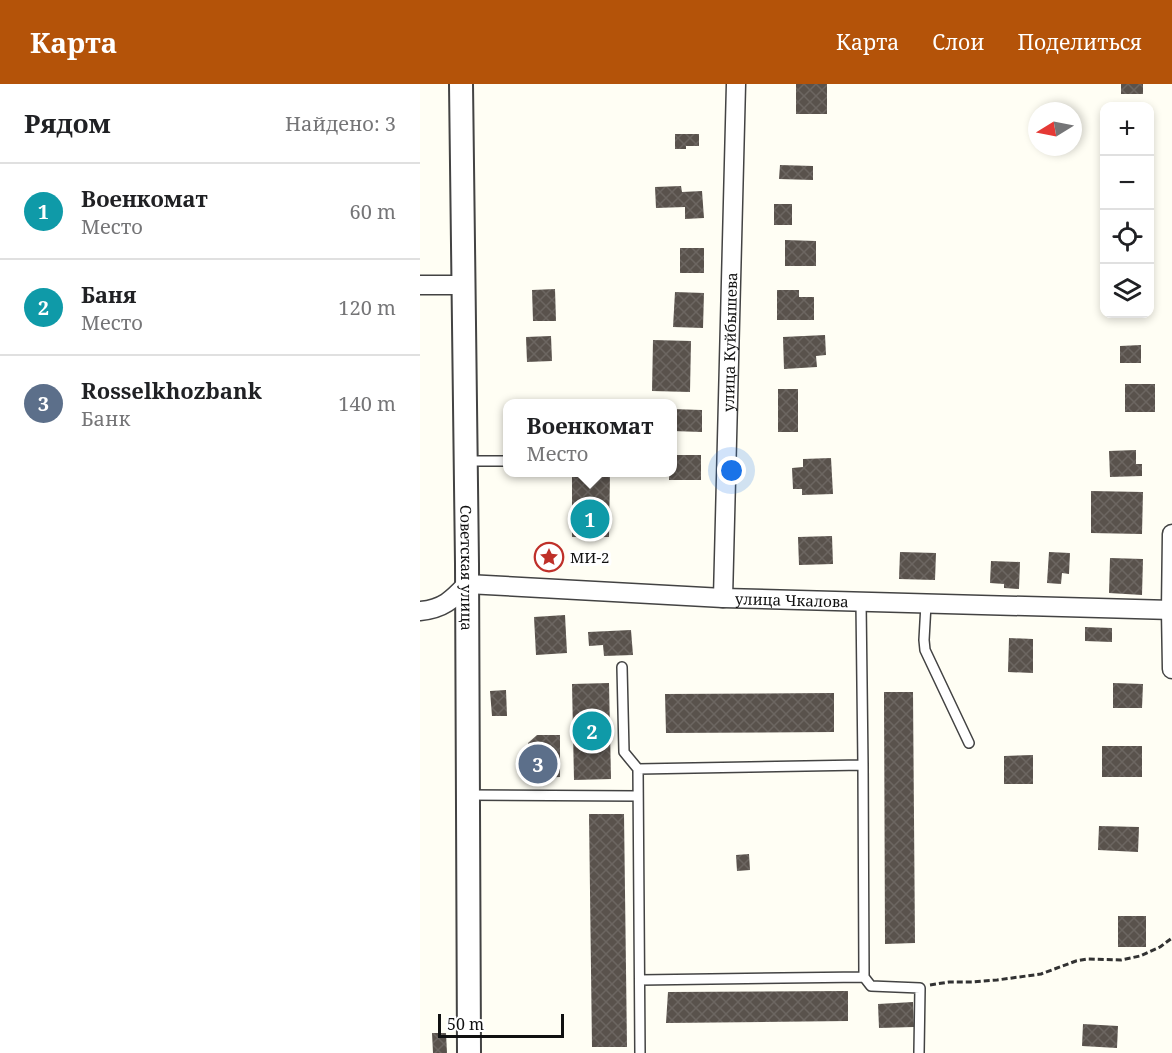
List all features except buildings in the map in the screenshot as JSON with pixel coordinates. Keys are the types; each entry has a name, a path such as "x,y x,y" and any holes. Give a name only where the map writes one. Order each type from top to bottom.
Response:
{"street":[{"name":"Советская улица","path":"461,84 466,462 469,1053"},
{"name":"улица Куйбышева","path":"723,598 736,84"},
{"path":"420,285 464,285"},
{"path":"1172,534 1172,669"},
{"path":"420,611 430,610 449,602 467,584"},
{"name":"улица Чкалова","path":"467,584 723,598 1171,610"}],"lane":[{"path":"466,462 503,461"},
{"path":"861,602 864,977 871,986 920,988 918,1053"},
{"path":"926,604 924,640 926,650 969,743"},
{"path":"622,667 624,752 638,769 640,1053"},
{"path":"638,769 863,765"},
{"path":"468,795 639,796"},
{"path":"640,980 864,977"}],"path":[{"path":"920,988 949,982 973,982 1041,974 1088,959 1121,960 1140,956 1172,938"}],"place":[{"name":"Военкомат","path":"590,519"},
{"name":"МИ-2","path":"549,557"},
{"name":"Баня","path":"592,731"},
{"name":"Rosselkhozbank","path":"538,764"}]}
